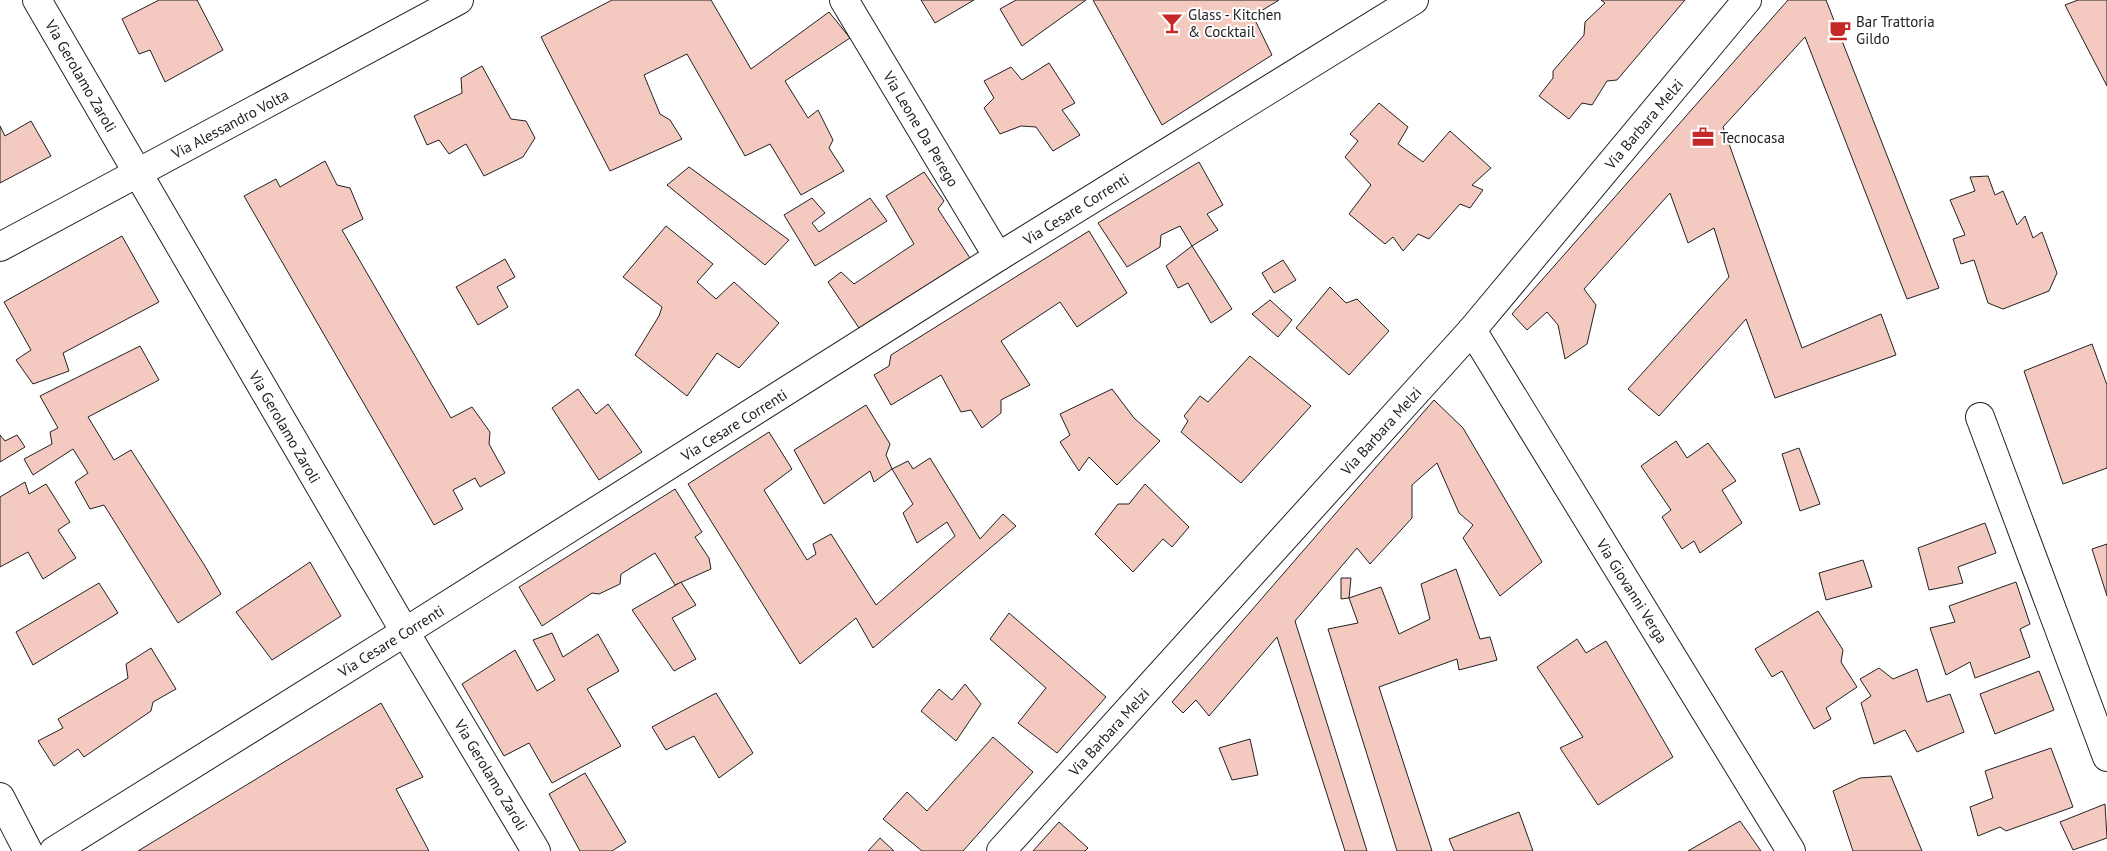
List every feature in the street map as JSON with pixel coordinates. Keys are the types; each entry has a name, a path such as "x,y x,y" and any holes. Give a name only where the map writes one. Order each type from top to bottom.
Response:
{"street":[{"name":"Via Gerolamo Zaroli","path":"37,0 405,632 536,851"},
{"name":"Via Alessandro Volta","path":"0,247 459,0"},
{"name":"Via Leone Da Perego","path":"844,0 998,257"},
{"name":"Via Cesare Correnti","path":"54,851 405,632 998,257 1414,0"},
{"name":"Via Barbara Melzi","path":"1001,851 1472,330 1747,0"},
{"name":"Via Giovanni Verga","path":"1472,330 1791,851"},
{"path":"1980,417 2107,757"},
{"path":"0,797 28,851"}],"building":[{"path":"159,0 197,0 223,50 165,82 150,50 139,54 122,19"},
{"path":"612,0 711,0 751,69 829,12 850,38 785,81 808,118 818,110 833,140 829,148 844,171 801,195 770,144 745,156 687,54 644,75 660,114 670,120 682,139 610,171 541,37"},
{"path":"921,0 974,0 935,23"},
{"path":"1016,0 1086,0 1022,46 1000,9"},
{"path":"1093,0 1279,0 1253,16 1272,55 1162,125"},
{"path":"1601,0 1685,0 1617,80 1607,81 1592,105 1582,103 1569,119 1539,96 1553,78 1553,71 1584,35 1585,22 1605,3"},
{"path":"1788,0 1826,0 1939,288 1907,299 1805,37 1723,127 1802,348 1881,314 1896,355 1775,398 1746,319 1659,416 1628,389 1729,277 1714,228 1688,243 1670,193 1584,289 1596,305 1587,344 1565,359 1558,325 1547,312 1527,330 1512,314"},
{"path":"2078,0 2107,0 2107,86 2065,5"},
{"path":"1049,63 1075,103 1062,110 1080,135 1053,151 1036,127 1021,126 1000,134 984,108 994,98 984,81 1011,67 1022,80"},
{"path":"482,66 511,119 526,121 535,138 523,157 484,176 466,144 449,154 439,140 427,145 414,116 462,93 461,78"},
{"path":"1379,103 1408,127 1398,144 1423,162 1450,131 1491,168 1472,185 1483,190 1470,208 1460,204 1429,239 1418,234 1403,251 1393,237 1385,244 1349,214 1371,185 1345,157 1358,141 1350,134"},
{"path":"31,121 51,156 0,183 0,126 5,136"},
{"path":"325,161 337,185 350,188 363,219 342,230 451,418 472,407 490,432 489,444 505,473 480,487 475,478 453,490 463,509 434,525 244,196 276,179 280,187"},
{"path":"1199,162 1223,205 1207,214 1218,230 1192,246 1180,226 1161,235 1160,247 1127,267 1098,223"},
{"path":"689,167 789,240 765,265 667,185"},
{"path":"924,172 944,201 938,209 970,258 859,328 828,282 841,272 854,284 914,244 886,196"},
{"path":"1988,176 1995,195 2003,191 2017,225 2025,216 2033,238 2042,232 2057,273 2049,291 2003,309 1988,303 1974,260 1961,264 1953,239 1965,235 1950,200 1975,191 1970,177"},
{"path":"812,198 825,213 812,223 819,232 870,198 887,221 815,266 784,215"},
{"path":"666,226 713,264 697,282 716,299 734,282 779,323 739,368 717,353 687,396 635,355 659,316 662,307 623,277"},
{"path":"1089,231 1127,293 1077,327 1060,302 1001,341 1030,385 1001,400 1001,413 982,428 971,410 961,412 941,375 891,405 874,375 889,366 891,355"},
{"path":"122,236 159,302 63,353 69,371 33,384 16,360 31,350 4,302"},
{"path":"1192,246 1232,309 1211,323 1188,283 1178,288 1166,266"},
{"path":"505,259 515,277 497,287 508,307 478,325 456,287"},
{"path":"1283,260 1296,280 1274,293 1262,273"},
{"path":"1330,287 1346,303 1357,299 1389,331 1349,375 1296,328"},
{"path":"1270,300 1292,320 1278,337 1252,314"},
{"path":"2092,344 2107,385 2107,468 2063,484 2024,371"},
{"path":"140,346 159,380 88,417 114,460 131,450 221,594 178,623 104,505 90,509 75,482 88,473 73,449 33,475 24,459 52,444 50,432 58,428 40,396"},
{"path":"1250,356 1311,406 1241,483 1181,432 1188,421 1184,416 1200,396 1208,402"},
{"path":"578,389 596,414 608,404 642,452 599,480 552,408"},
{"path":"1112,389 1134,418 1160,441 1117,485 1089,457 1079,471 1060,442 1070,435 1060,414"},
{"path":"1434,400 1463,428 1542,562 1500,596 1463,538 1473,525 1459,513 1437,463 1412,485 1412,518 1370,564 1357,548 1295,621 1367,851 1345,851 1277,637 1209,716 1196,700 1183,713 1172,702"},
{"path":"866,405 890,444 886,455 892,469 874,482 870,471 824,504 794,450"},
{"path":"769,432 792,469 764,490 807,560 816,554 813,544 831,534 876,605 955,536 947,522 917,543 903,513 913,504 892,469 908,461 913,469 930,458 980,539 1003,514 1016,526 873,648 856,618 800,664 688,484"},
{"path":"0,435 5,441 17,435 25,447 0,462"},
{"path":"1676,441 1687,458 1708,443 1736,481 1722,490 1742,523 1700,553 1694,541 1682,549 1662,517 1671,510 1641,466"},
{"path":"1799,448 1820,504 1800,511 1782,454"},
{"path":"25,482 29,494 46,484 70,522 58,530 76,558 43,579 28,552 0,567 0,497"},
{"path":"1145,484 1189,527 1172,547 1163,539 1133,572 1095,534 1118,504 1129,504"},
{"path":"675,489 702,532 695,537 709,558 711,569 675,585 655,553 621,574 620,584 599,594 592,593 542,626 519,587"},
{"path":"1985,523 1996,553 1958,567 1963,583 1929,590 1918,548"},
{"path":"2107,544 2107,596 2092,549"},
{"path":"1863,560 1872,587 1826,600 1819,573"},
{"path":"310,562 341,616 272,660 236,612"},
{"path":"1456,569 1480,639 1490,637 1497,660 1459,670 1457,659 1379,687 1432,851 1397,851 1328,629 1358,623 1349,598 1381,587 1399,634 1430,619 1421,584"},
{"path":"1341,578 1351,578 1349,598 1341,599"},
{"path":"681,582 696,605 672,618 696,659 674,671 632,610"},
{"path":"2016,582 2030,624 2020,629 2030,657 1975,678 1970,662 1946,675 1930,628 1955,622 1949,606"},
{"path":"99,583 118,613 33,665 16,632"},
{"path":"1818,611 1843,650 1841,662 1857,687 1826,708 1831,719 1814,729 1782,671 1772,677 1755,649"},
{"path":"1009,613 1106,697 1057,753 1018,723 1046,688 990,639"},
{"path":"552,633 563,657 598,634 619,671 587,689 621,746 552,783 529,743 504,756 462,684 515,650 537,691 555,680 533,640"},
{"path":"1577,639 1586,653 1606,641 1673,757 1598,805 1560,748 1583,737 1537,667"},
{"path":"151,648 176,689 153,702 151,711 84,757 78,749 54,766 38,741 63,728 58,719 128,678 126,664"},
{"path":"1879,668 1893,679 1917,669 1927,702 1950,694 1964,732 1917,752 1905,730 1874,744 1861,703 1871,696 1860,679"},
{"path":"2039,671 2054,710 1995,734 1980,694"},
{"path":"965,684 981,704 956,741 921,711 939,689 952,700"},
{"path":"716,693 753,753 719,778 694,736 666,750 652,727"},
{"path":"381,703 423,777 396,789 429,851 138,851"},
{"path":"993,737 1033,772 963,851 922,851 883,819 907,792 927,811"},
{"path":"1250,739 1258,775 1232,780 1219,748"},
{"path":"2051,748 2073,807 2006,831 2000,827 1978,836 1970,807 1993,798 1985,771"},
{"path":"585,773 626,842 612,851 580,851 549,794"},
{"path":"1891,776 1922,851 1853,851 1833,791 1860,778"},
{"path":"2105,804 2107,838 2073,850 2060,822"},
{"path":"1519,812 1533,851 1454,851 1449,839"},
{"path":"1740,821 1761,851 1688,851"},
{"path":"1059,822 1088,848 1085,851 1033,851"},
{"path":"880,838 894,851 868,851"}],"place":[{"name":"Glass - Kitchen & Cocktail","path":"1172,23"},
{"name":"Bar Trattoria Gildo","path":"1840,30"},
{"name":"Tecnocasa","path":"1703,137"}]}
